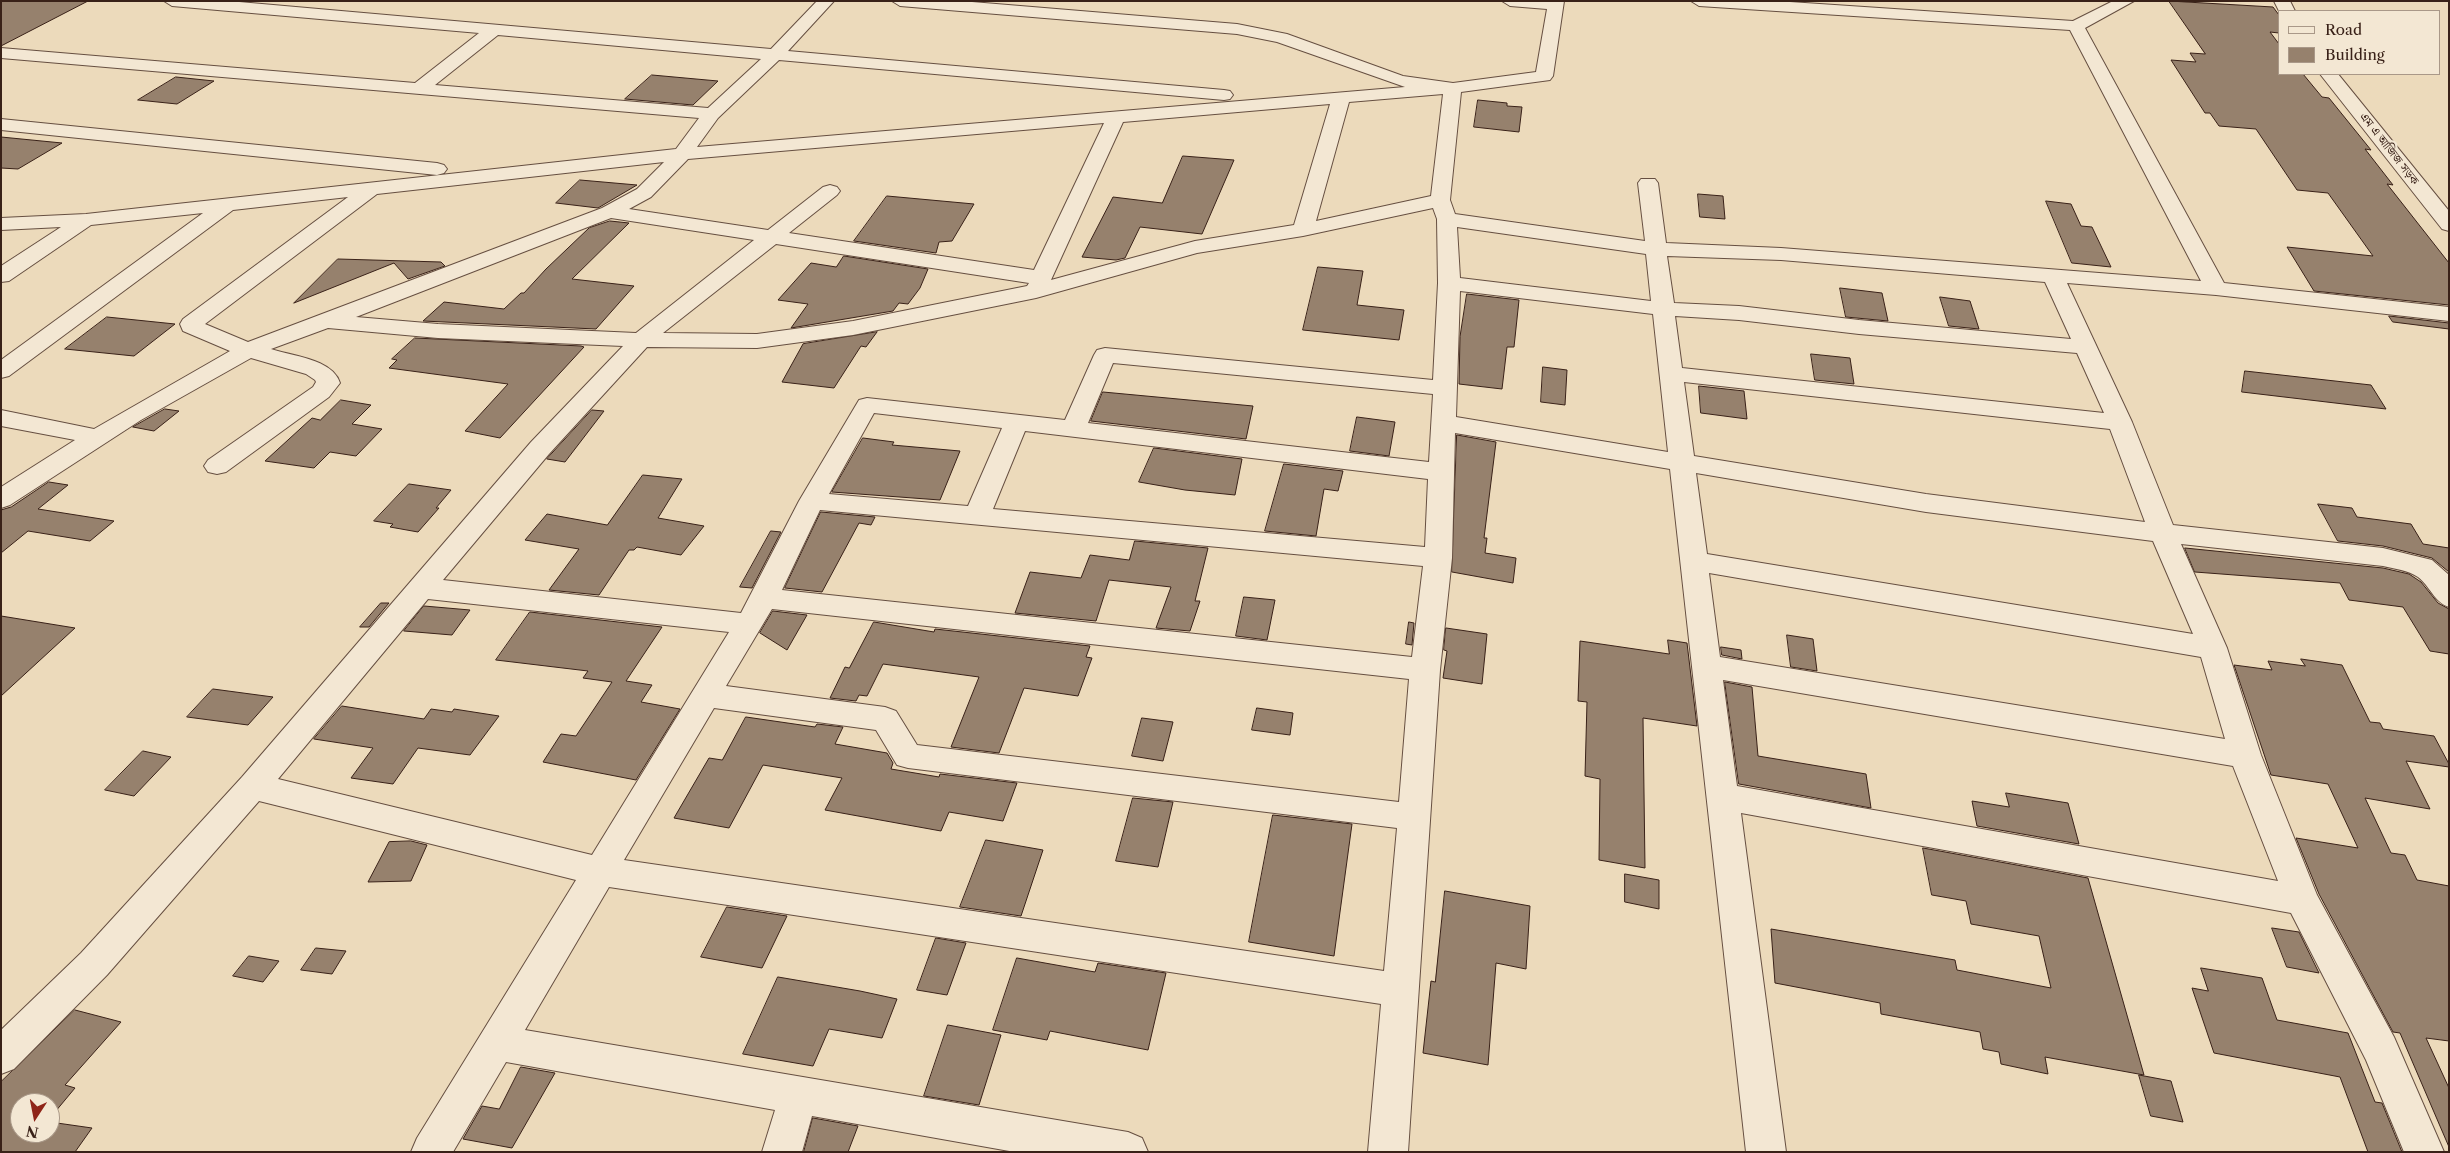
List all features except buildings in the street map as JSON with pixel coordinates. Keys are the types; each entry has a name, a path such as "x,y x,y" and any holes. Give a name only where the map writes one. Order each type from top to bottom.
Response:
{"street":[{"path":"172,1 1295,101"},
{"path":"1,499 97,437 248,350 322,320 609,212 644,193 682,154 712,114 776,54 826,1"},
{"path":"900,1 1236,29 1282,38 1400,81 1453,88"},
{"path":"1,224 86,220 682,154 1453,88 1544,76 1556,3 1510,1"},
{"path":"1699,1 2076,26 2126,1"},
{"path":"2076,26 2216,290"},
{"path":"419,89 496,29"},
{"path":"1,53 712,114"},
{"name":"এম এ আজিজ সড়ক","path":"2330,75 2449,225"},
{"path":"1388,1152 1415,817 1424,670 1438,558 1443,472 1449,283 1443,209 1453,88"},
{"path":"1303,230 1341,98"},
{"path":"1039,284 1116,117"},
{"path":"1,124 488,175"},
{"path":"1648,183 1766,1152"},
{"path":"217,466 321,392 328,383 326,376 314,369 248,350 191,326 191,324 372,188"},
{"path":"1,1056 94,964 253,786 540,448 641,340 830,191"},
{"path":"1,371 230,203"},
{"path":"322,320 438,332 641,340 757,341 853,328 1195,247 1443,209 1656,249 1781,254 2216,290 2449,314"},
{"path":"609,212 773,237 1039,284"},
{"path":"1,276 86,220"},
{"path":"2054,278 2120,422 2163,533 2213,648 2245,755 2302,900 2382,1050 2424,1152"},
{"path":"1449,283 1664,309 1739,313 1858,327 2086,347"},
{"path":"1073,430 1104,355 1446,388"},
{"path":"1672,374 2120,422"},
{"path":"431,1152 764,598 812,501 866,405 1443,472"},
{"path":"1,418 97,437"},
{"path":"977,516 1016,423"},
{"path":"1444,423 1926,503 2163,533 2316,549 2410,562 2430,570 2449,597"},
{"path":"812,501 1438,558"},
{"path":"1694,561 2213,648"},
{"path":"422,588 747,624"},
{"path":"764,598 1424,670"},
{"path":"1707,666 2245,755"},
{"path":"705,695 885,719 908,756 1415,817"},
{"path":"253,786 600,871 1401,990"},
{"path":"1723,796 2302,900"},
{"path":"496,1043 1128,1152"},
{"path":"782,1152 799,1095"}]}
